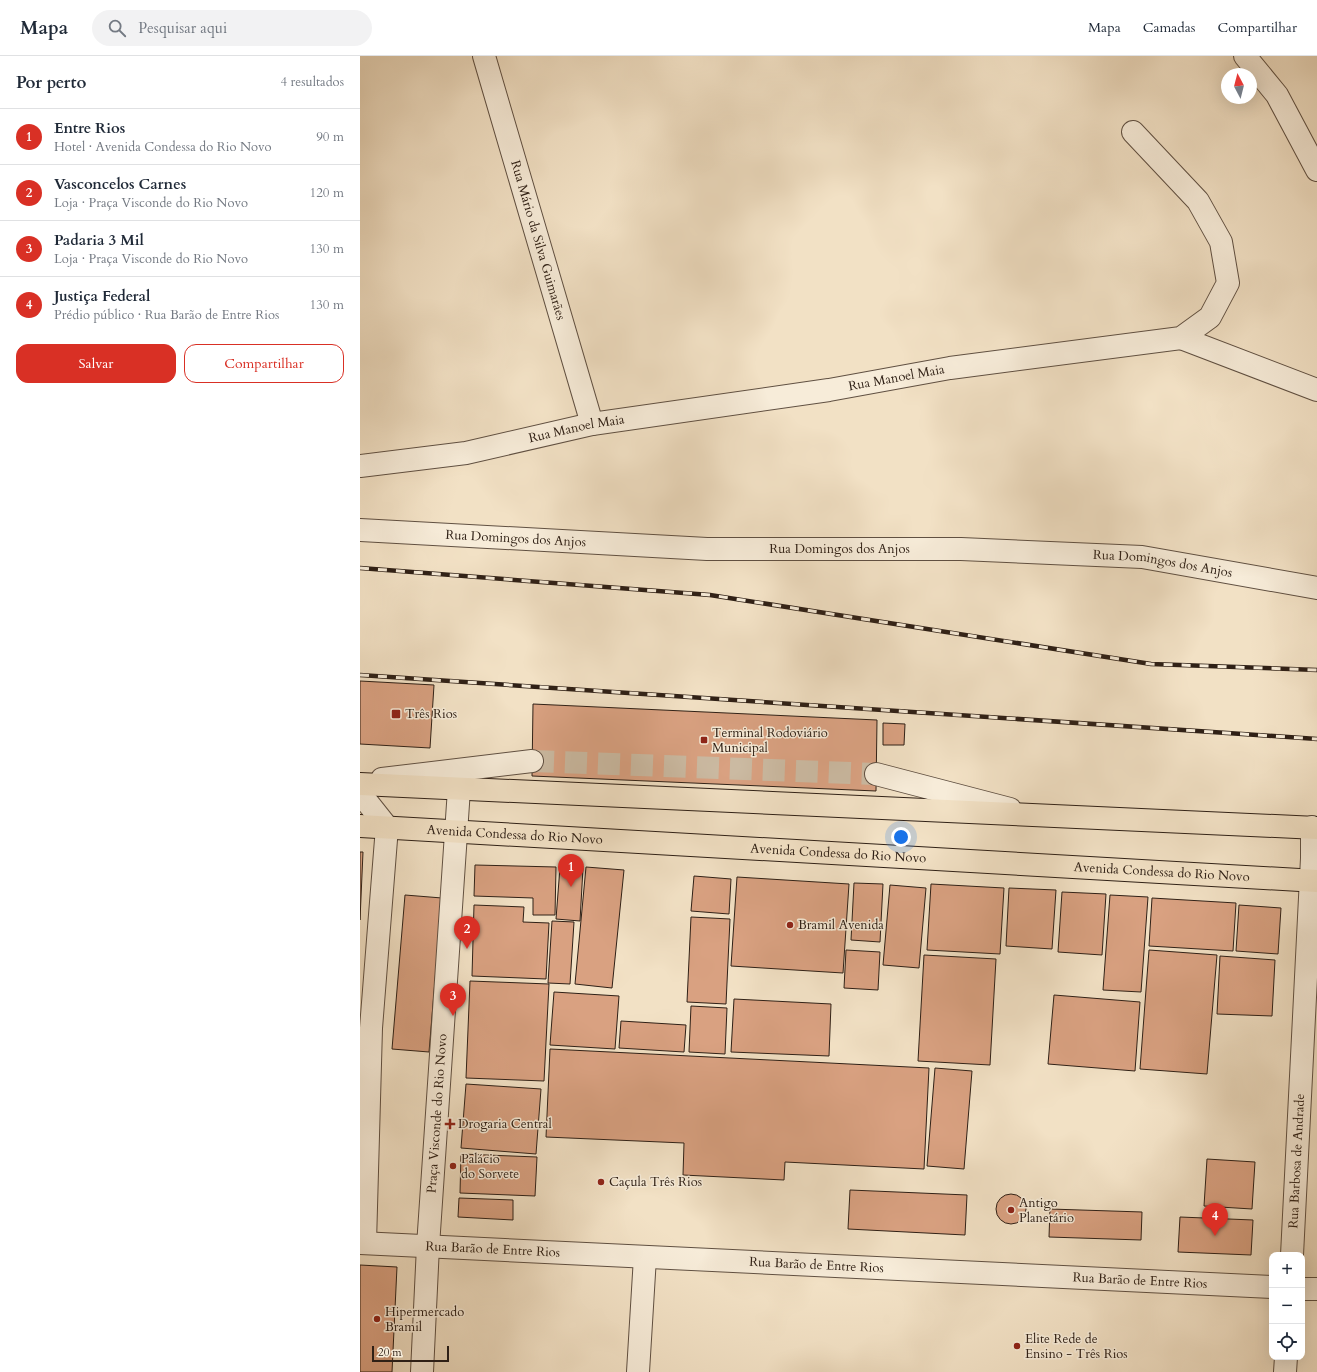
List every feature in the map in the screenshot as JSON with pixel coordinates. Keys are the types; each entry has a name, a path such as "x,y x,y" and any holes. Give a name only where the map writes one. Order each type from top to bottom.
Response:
{"main road":[{"path":"360,783 459,789 1314,828"},
{"name":"Avenida Condessa do Rio Novo","path":"360,826 1314,881"}],"street":[{"name":"Rua Mário da Silva Guimarães","path":"484,56 592,424"},
{"path":"1245,56 1277,95 1317,170"},
{"name":"Rua Manoel Maia","path":"360,466 466,453 592,424 829,390 950,368 1181,338 1210,317 1228,283 1221,242 1198,201 1133,132"},
{"path":"1181,338 1317,390"},
{"name":"Rua Domingos dos Anjos","path":"360,530 707,549 961,549 1142,557 1317,588"},
{"path":"360,783 532,761"},
{"path":"876,774 1030,814"},
{"name":"Praça Visconde do Rio Novo","path":"422,1372 428,1246 459,789"},
{"path":"360,794 387,828 371,1028 366,1050 363,1243"},
{"name":"Rua Barbosa de Andrade","path":"1292,1252 1314,881 1314,828"},
{"name":"Rua Barão de Entre Rios","path":"363,1243 1269,1287"},
{"path":"638,1372 645,1257"},
{"path":"1305,1288 1317,1289"},
{"path":"1285,1372 1286,1360"}],"building":[{"name":"Três Rios","path":"360,681 434,685 430,748 360,744"},
{"name":"Terminal Rodoviário Municipal","path":"533,704 877,720 876,791 532,776"},
{"path":"883,723 905,724 904,745 883,745"},
{"path":"360,852 363,852 360,920"},
{"path":"475,865 556,867 555,915 533,915 533,898 474,896"},
{"path":"560,867 583,868 580,921 556,919"},
{"path":"586,867 624,870 612,988 575,984"},
{"path":"694,876 731,879 729,914 691,911"},
{"name":"Bramil Avenida","path":"737,877 849,884 843,973 731,966"},
{"path":"854,883 883,884 880,942 851,940"},
{"path":"931,884 1004,888 1000,954 927,950"},
{"path":"890,885 926,888 919,968 883,965"},
{"path":"1009,888 1056,890 1052,949 1006,946"},
{"path":"1062,892 1106,894 1102,955 1058,952"},
{"path":"405,895 442,898 429,1052 392,1049"},
{"path":"1110,895 1148,897 1141,992 1103,990"},
{"path":"1152,898 1236,903 1233,951 1149,946"},
{"path":"474,905 524,907 523,922 549,923 546,979 472,976"},
{"path":"1239,905 1281,908 1278,954 1236,951"},
{"path":"691,917 730,919 726,1004 687,1002"},
{"path":"552,921 574,922 570,984 548,983"},
{"path":"846,950 880,952 878,990 844,988"},
{"path":"1149,950 1217,955 1207,1074 1140,1069"},
{"path":"924,955 996,959 990,1065 918,1061"},
{"path":"1220,956 1275,960 1272,1016 1217,1014"},
{"path":"470,981 549,984 544,1081 466,1078"},
{"path":"554,992 619,996 615,1049 550,1045"},
{"path":"1054,995 1140,1002 1135,1071 1048,1064"},
{"path":"734,999 831,1004 829,1056 731,1052"},
{"path":"691,1006 727,1008 725,1054 689,1052"},
{"path":"621,1021 686,1025 684,1052 619,1048"},
{"path":"550,1049 929,1068 924,1169 785,1162 784,1180 683,1175 684,1143 546,1137"},
{"path":"935,1068 972,1071 964,1169 927,1166"},
{"path":"466,1084 541,1089 536,1154 461,1148"},
{"path":"461,1154 537,1157 535,1196 460,1193"},
{"path":"1207,1159 1255,1162 1252,1209 1204,1206"},
{"path":"850,1190 967,1195 965,1235 848,1229"},
{"name":"Antigo Planetário","path":"1011,1194 1022,1198 1026,1209 1022,1220 1011,1224 1000,1220 996,1209 1000,1198"},
{"path":"459,1198 513,1200 513,1220 458,1217"},
{"path":"1050,1209 1142,1212 1141,1240 1049,1237"},
{"path":"1180,1217 1253,1220 1251,1255 1178,1252"},
{"name":"Hipermercado Bramil","path":"360,1265 397,1267 392,1372 360,1372"}],"tunnel":[{"path":"532,761 876,774"}],"railway":[{"path":"360,568 710,595 1151,664 1317,670"},
{"path":"360,675 1317,739"}],"place":[{"name":"Três Rios","path":"396,714"},
{"name":"Terminal Rodoviário Municipal","path":"704,740"},
{"name":"Entre Rios","path":"571,887"},
{"name":"Bramil Avenida","path":"790,925"},
{"name":"Vasconcelos Carnes","path":"467,949"},
{"name":"Padaria 3 Mil","path":"453,1016"},
{"name":"Drogaria Central","path":"450,1124"},
{"name":"Palácio do Sorvete","path":"453,1166"},
{"name":"Caçula Três Rios","path":"601,1182"},
{"name":"Antigo Planetário","path":"1011,1210"},
{"name":"Justiça Federal","path":"1215,1236"},
{"name":"Hipermercado Bramil","path":"377,1319"},
{"name":"Elite Rede de Ensino - Três Rios","path":"1017,1346"}]}
